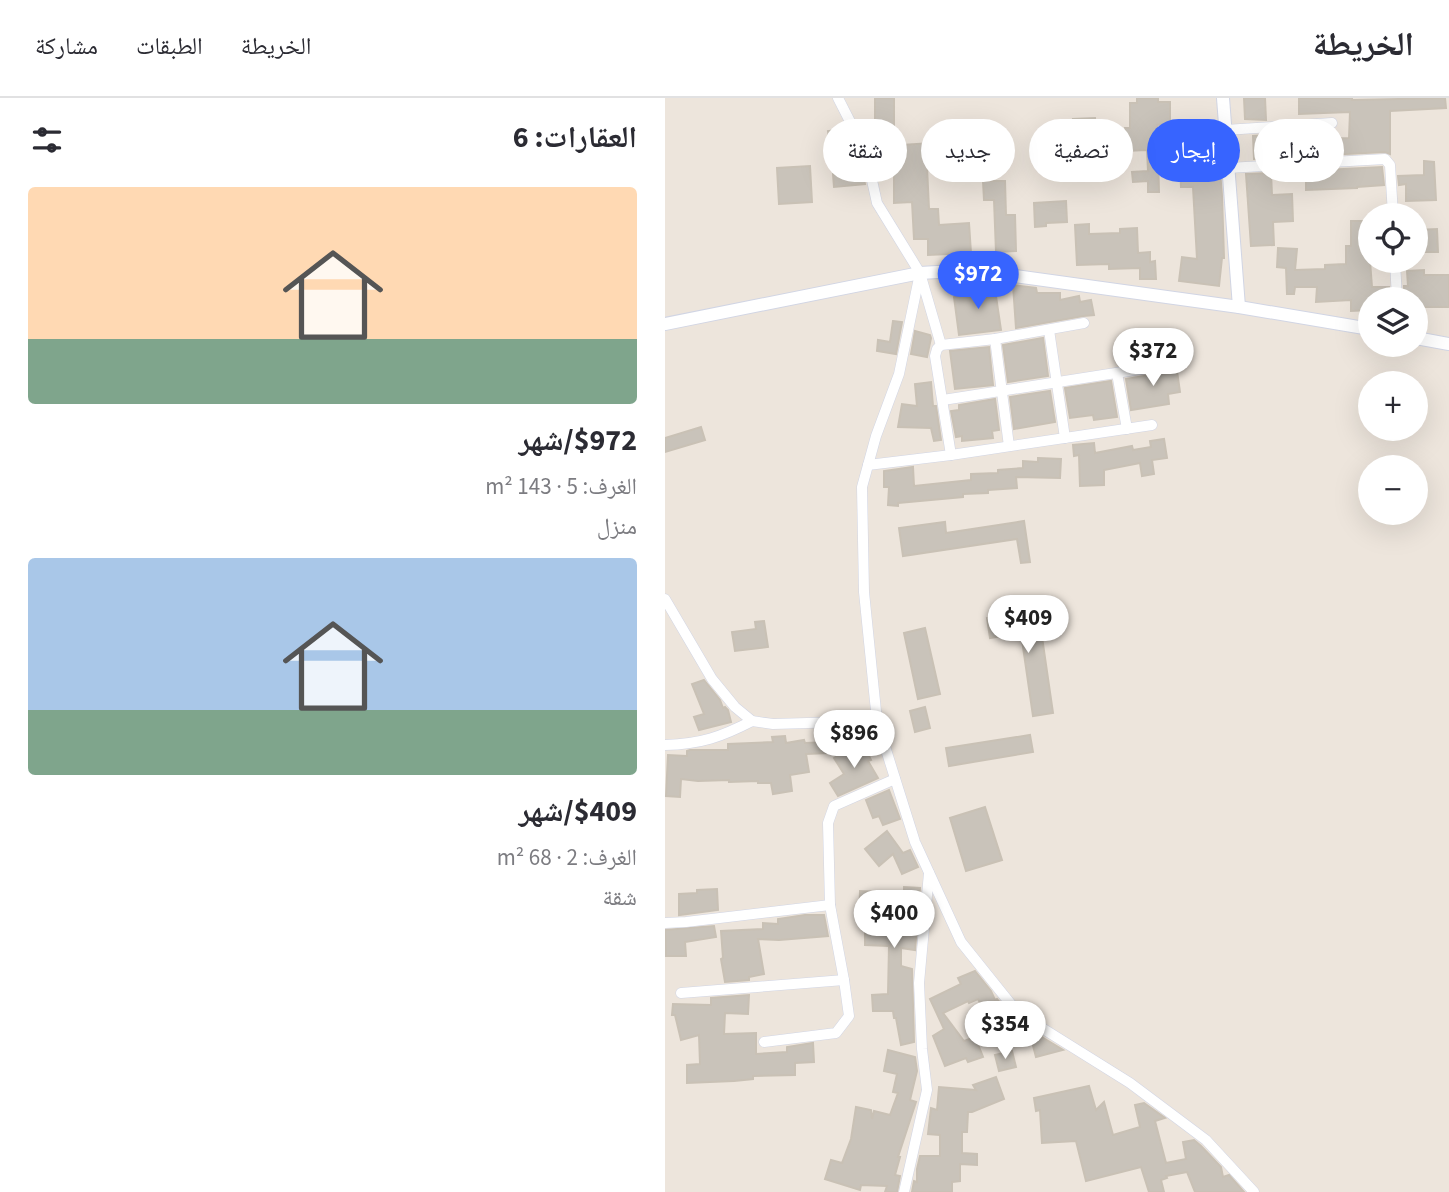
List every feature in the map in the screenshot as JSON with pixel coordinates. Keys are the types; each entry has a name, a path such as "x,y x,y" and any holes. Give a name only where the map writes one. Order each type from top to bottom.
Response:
{"street":[{"path":"838,98 866,153 877,203 921,273 941,345"},
{"path":"1223,98 1224,119"},
{"path":"1240,167 1385,159 1390,165 1392,203"},
{"path":"1229,182 1239,307"},
{"path":"665,324 921,273 972,270 1239,307 1358,328"},
{"path":"921,273 899,374 876,436 862,487 864,592 877,722 915,842 961,942 1018,1013 1130,1083 1206,1140 1254,1192"},
{"path":"951,455 935,356 941,345 995,339 1084,323"},
{"path":"1049,330 1065,438"},
{"path":"995,339 1009,446"},
{"path":"1428,340 1449,344"},
{"path":"943,400 1154,367"},
{"path":"1117,373 1127,429"},
{"path":"868,464 951,455 1152,425"},
{"path":"665,599 712,679 735,707 752,721 773,724 877,722"},
{"path":"665,745 688,744 725,735 752,721"},
{"path":"764,1042 836,1033 849,1016 830,905 828,824 834,806 895,779"},
{"path":"904,1192 927,1090 919,983 929,873"},
{"path":"665,923 830,905"},
{"path":"681,993 844,980"}],"building":[{"path":"875,98 894,98 894,119 875,119"},
{"path":"1137,98 1158,98 1158,102 1170,102 1170,119 1147,119 1147,150 1133,151 1130,103 1137,103"},
{"path":"1244,98 1265,98 1266,119 1245,119"},
{"path":"1299,98 1445,98 1446,108 1390,111 1390,154 1344,154 1344,138 1349,138 1350,112 1299,114"},
{"path":"921,144 921,182 928,182 929,209 938,209 939,225 969,223 971,253 928,255 928,239 914,239 912,202 894,203 894,182 907,182 907,145"},
{"path":"1424,161 1434,162 1436,200 1406,201 1406,184 1399,185 1398,176 1424,175"},
{"path":"810,166 812,202 779,204 777,168"},
{"path":"1382,167 1384,185 1306,190 1306,182 1344,182 1344,169"},
{"path":"1147,171 1147,181 1133,182 1133,172"},
{"path":"1246,174 1254,174 1254,182 1271,182 1272,195 1292,194 1293,221 1273,222 1274,245 1251,246"},
{"path":"834,182 865,184 834,187"},
{"path":"983,182 1005,182 1006,215 1015,215 1016,251 996,252 994,200 984,200"},
{"path":"1148,182 1159,182 1159,192 1148,192"},
{"path":"1181,182 1221,182 1224,258 1219,286 1179,281 1182,257 1197,259 1193,187 1181,187"},
{"path":"1066,201 1067,222 1046,223 1046,226 1035,227 1034,203"},
{"path":"1351,221 1358,221 1358,273 1371,273 1372,287 1358,287 1358,311 1351,311 1351,300 1316,302 1317,287 1295,287 1294,294 1287,294 1286,268 1277,267 1278,248 1297,249 1295,270 1325,269 1325,265 1346,264 1346,246 1351,246"},
{"path":"1089,224 1089,234 1120,233 1120,229 1137,228 1138,253 1150,252 1150,262 1155,261 1156,279 1140,279 1140,268 1109,269 1109,264 1077,265 1075,225"},
{"path":"1428,229 1437,229 1438,252 1428,252"},
{"path":"1407,273 1449,275 1449,307 1428,307 1428,287 1404,287 1408,286"},
{"path":"994,283 1001,330 959,335 954,297 978,293 977,286"},
{"path":"1013,285 1036,288 1037,293 1060,293 1060,300 1079,296 1080,302 1091,300 1094,315 1016,328"},
{"path":"893,321 902,322 896,354 877,351 878,340 890,342"},
{"path":"915,331 930,335 927,357 911,354"},
{"path":"1043,338 1048,376 1008,382 1003,345"},
{"path":"989,347 993,385 955,389 950,351"},
{"path":"1176,364 1180,392 1168,394 1169,404 1131,410 1126,379 1156,374 1161,370 1161,366"},
{"path":"1111,381 1117,417 1094,420 1093,415 1070,418 1065,388"},
{"path":"931,382 933,406 936,406 941,440 934,441 931,428 898,427 902,404 917,406 915,384"},
{"path":"1050,391 1055,422 1014,429 1010,397"},
{"path":"995,399 999,430 992,431 993,438 962,441 962,436 956,437 951,411 959,410 959,405"},
{"path":"701,427 705,440 665,452 665,438"},
{"path":"1164,439 1167,458 1152,460 1154,474 1142,476 1140,463 1104,470 1104,485 1080,486 1079,455 1074,456 1073,445 1094,443 1095,453 1132,446 1133,450 1151,447 1150,441"},
{"path":"1038,458 1061,459 1060,478 1016,477 1017,488 963,494 963,497 898,503 898,506 888,505 889,487 884,487 884,471 913,467 914,486 971,480 971,474 998,473 998,470 1023,468 1023,461 1038,462"},
{"path":"1024,521 1030,562 1021,563 1017,539 903,556 899,528 945,522 946,533"},
{"path":"1036,611 1053,713 1033,716 1021,633 990,638 987,618"},
{"path":"764,621 768,647 735,651 732,632 756,629 755,622"},
{"path":"925,628 940,694 918,699 904,633"},
{"path":"704,680 723,708 728,710 731,722 699,730 694,717 704,714 692,684"},
{"path":"925,707 930,728 915,732 910,711"},
{"path":"1030,735 1033,752 949,766 946,748"},
{"path":"785,736 786,743 804,740 805,743 828,742 828,753 806,754 809,772 790,775 792,791 773,794 771,783 758,781 681,779 680,797 666,796 668,755 687,756 687,751 690,750 728,750 728,744 773,742 772,737"},
{"path":"861,741 878,778 838,796 830,783 844,774 834,758"},
{"path":"889,790 900,819 883,825 879,816 873,818 866,800"},
{"path":"985,807 1002,860 966,871 950,818"},
{"path":"887,831 903,853 910,850 918,867 902,874 893,854 879,866 865,849"},
{"path":"904,887 920,888 915,950 901,948 901,966 912,969 914,1042 901,1045 893,1011 873,1011 872,995 888,994 889,946 865,945 865,920 859,920 860,891 904,893"},
{"path":"717,889 718,910 679,915 679,894"},
{"path":"824,915 828,936 758,939 764,974 749,977 749,980 725,982 721,959 721,931 763,929 763,923 778,924 778,919"},
{"path":"714,926 716,937 685,942 686,956 666,956 665,930"},
{"path":"975,971 995,1000 997,999 1009,1014 990,1022 978,999 943,1013 964,1041 975,1037 983,1057 968,1062 966,1058 945,1066 933,1036 944,1029 930,999 961,984 958,978"},
{"path":"749,995 748,1014 725,1013 724,1034 756,1033 756,1054 787,1052 787,1047 813,1043 814,1062 795,1063 795,1075 753,1076 753,1079 687,1083 687,1065 700,1064 699,1035 681,1040 675,1015 672,1015 673,1004 711,1005 711,998"},
{"path":"1040,1036 1063,1050 1036,1057 1031,1038"},
{"path":"888,1050 915,1057 917,1071 910,1100 916,1102 895,1175 900,1176 897,1192 885,1192 887,1186 861,1185 860,1190 825,1179 831,1160 842,1163 851,1139 856,1107 871,1110 872,1119 874,1111 890,1115 898,1093 893,1092 897,1074 884,1071"},
{"path":"1012,1051 1016,1067 999,1071 995,1055"},
{"path":"996,1077 1004,1099 968,1112 967,1132 962,1132 962,1153 977,1154 977,1165 960,1164 960,1181 952,1182 952,1192 912,1192 914,1181 917,1182 920,1156 940,1156 940,1135 928,1134 931,1108 937,1110 939,1087 976,1090 973,1085"},
{"path":"1089,1086 1096,1110 1104,1102 1113,1135 1140,1127 1135,1105 1144,1103 1165,1118 1155,1121 1166,1163 1186,1159 1183,1142 1194,1140 1221,1167 1223,1177 1229,1175 1244,1192 1195,1192 1187,1172 1166,1176 1167,1178 1161,1180 1164,1192 1149,1192 1141,1167 1086,1181 1076,1141 1042,1143 1040,1110 1036,1111 1034,1098"}]}
